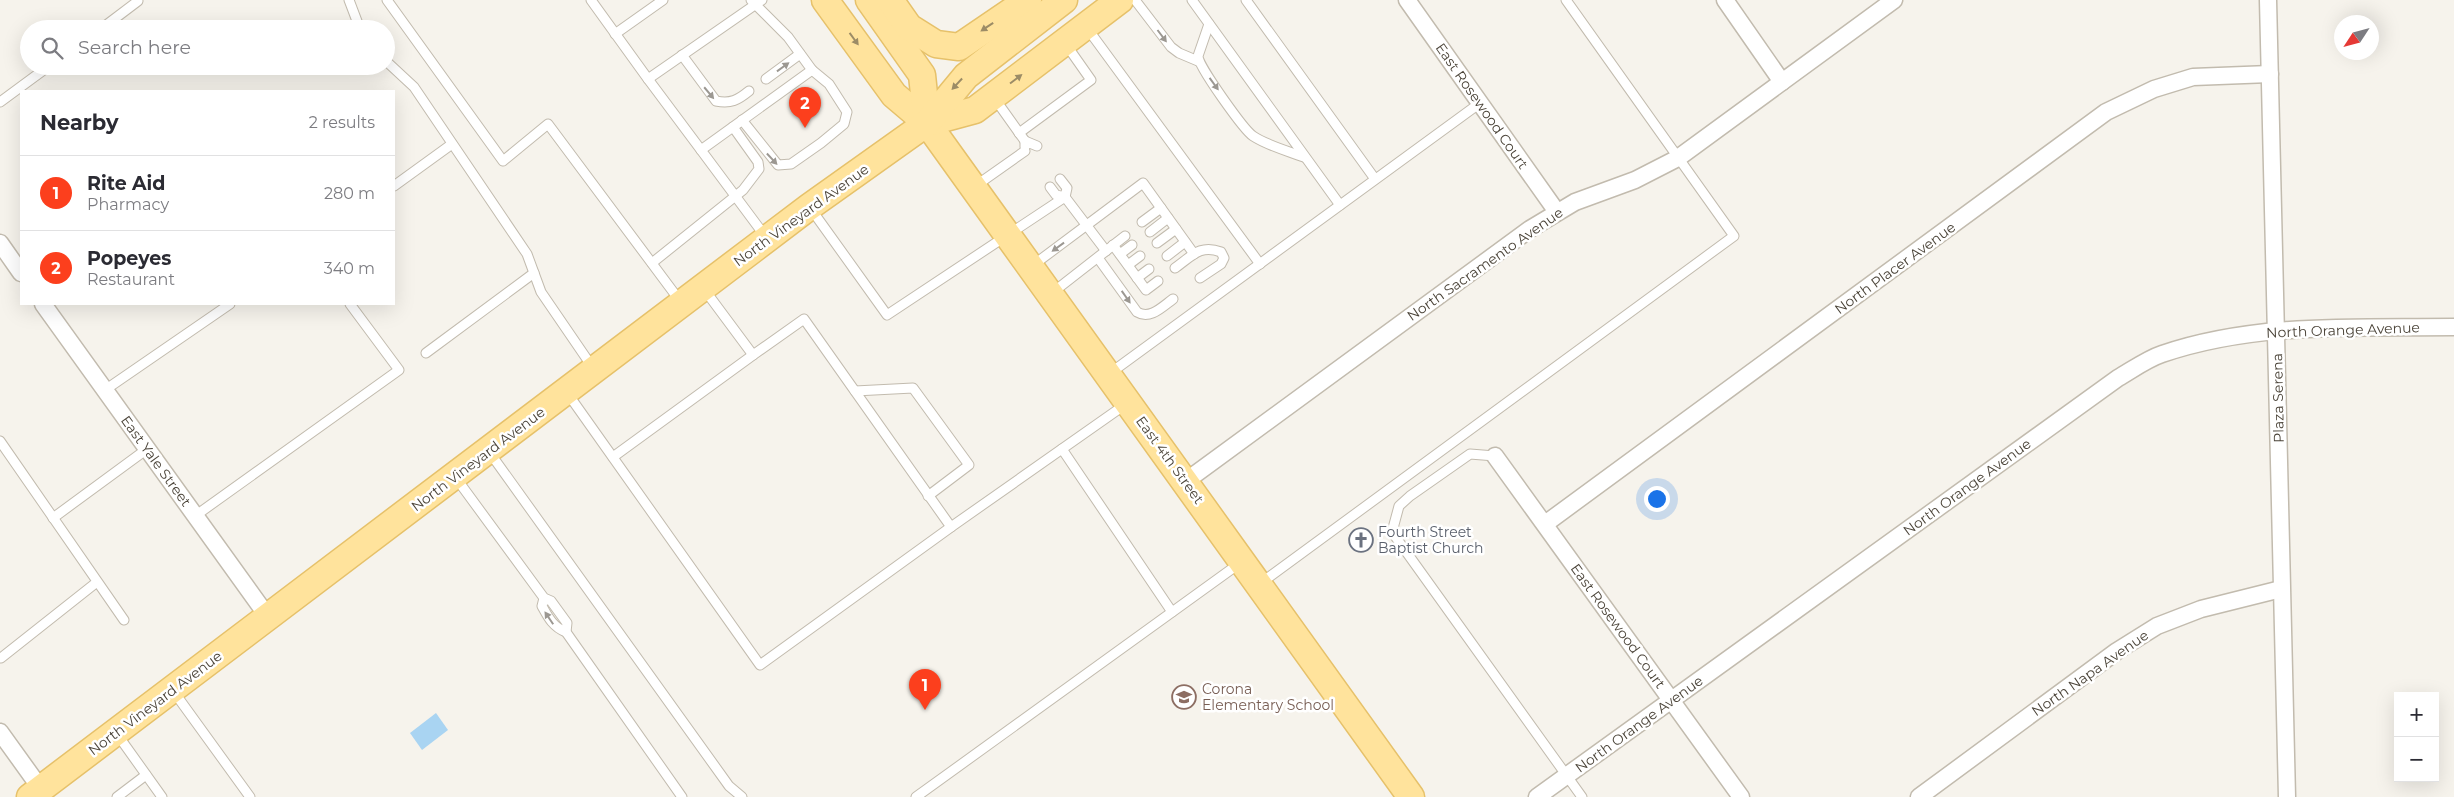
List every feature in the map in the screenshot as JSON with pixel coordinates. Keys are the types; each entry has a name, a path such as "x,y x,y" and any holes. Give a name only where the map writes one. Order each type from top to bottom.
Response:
{"main road":[{"name":"East 4th Street","path":"825,0 894,95 927,123 972,188 1186,481 1411,797"},
{"name":"East 4th Street","path":"869,0 922,75 927,123"},
{"path":"890,0 909,27 936,44 959,46 1028,0"},
{"name":"North Vineyard Avenue","path":"42,791 115,732 809,207 927,123 956,84 1064,0"},
{"name":"North Vineyard Avenue","path":"927,123 975,110 1120,0"}],"street":[{"name":"East Rosewood Court","path":"1407,0 1557,212"},
{"path":"1725,0 1782,82"},
{"name":"North Sacramento Avenue","path":"1186,481 1557,212 1574,202 1635,180 1678,158 1894,0"},
{"name":"Plaza Serena","path":"2268,0 2287,797"},
{"name":"North Placer Avenue","path":"1545,524 2106,112 2154,89 2193,77 2270,74"},
{"path":"0,243 20,272"},
{"name":"East Yale Street","path":"44,305 268,617"},
{"name":"North Orange Avenue","path":"1537,797 2118,378 2169,352 2205,341 2277,330 2454,327"},
{"name":"East Rosewood Court","path":"1495,456 1741,797"},
{"name":"North Napa Avenue","path":"1919,797 2117,652 2157,626 2201,609 2281,589"},
{"path":"0,732 42,791"}],"lane":[{"path":"113,20 138,2 137,0"},
{"path":"349,0 357,20"},
{"path":"387,0 503,160 548,124 682,304"},
{"path":"591,0 767,239"},
{"path":"615,34 663,0"},
{"path":"1135,0 1171,47 1179,53 1198,61 1249,133 1266,143 1304,157"},
{"path":"1192,0 1340,206"},
{"path":"1246,0 1375,179"},
{"path":"1258,584 1734,236 1566,0"},
{"path":"648,79 756,2 788,37 812,70 829,84 847,112 844,124 792,164 778,165 742,120"},
{"path":"1198,61 1209,24"},
{"path":"1085,26 1260,264"},
{"path":"1019,133 1091,80 1064,42"},
{"path":"766,79 800,54"},
{"path":"682,55 716,101 726,103 736,101 749,91"},
{"path":"395,69 414,87 527,254 541,292 594,370"},
{"path":"701,150 812,70"},
{"path":"0,102 37,75"},
{"path":"993,96 1019,133 1026,149"},
{"path":"1108,375 1480,103"},
{"path":"652,263 736,196 750,182 759,169 758,162 733,127"},
{"path":"395,185 452,144"},
{"path":"972,188 1026,149 1036,146"},
{"path":"809,207 887,315 1006,234 1065,197 1067,188 1060,179"},
{"path":"1030,268 1143,183 1194,254"},
{"path":"1050,187 1056,195 1065,197 1087,226 1110,248 1120,254 1146,290 1158,281"},
{"path":"1142,222 1161,208"},
{"path":"1150,232 1168,218"},
{"path":"1157,243 1176,229"},
{"path":"1049,294 1125,236"},
{"path":"1167,256 1186,242"},
{"path":"1120,254 1132,245"},
{"path":"1175,268 1202,248 1210,248 1221,252 1224,258 1221,264 1200,278"},
{"path":"1128,265 1140,256"},
{"path":"1098,258 1137,312 1143,316 1149,316 1173,299"},
{"path":"1137,278 1149,270"},
{"path":"426,354 534,274"},
{"path":"703,288 753,355"},
{"path":"105,390 229,305"},
{"path":"195,516 399,370 351,305"},
{"path":"613,457 804,319 951,527"},
{"path":"855,392 913,388 969,466 928,496"},
{"path":"566,392 760,664 1128,402"},
{"path":"1,445 124,620"},
{"path":"53,518 147,449"},
{"path":"1062,449 1172,612"},
{"path":"488,451 729,786 742,797"},
{"path":"1495,456 1470,454 1410,496 1399,506 1392,532 1582,797"},
{"path":"455,476 544,598 551,600 567,623 566,632 682,797"},
{"path":"916,797 1242,561"},
{"path":"1,658 97,582"},
{"path":"172,689 250,797"},
{"path":"115,732 162,797"},
{"path":"117,797 146,775"}],"water":[{"path":"436,713 448,730 422,750 410,733"}],"place":[{"name":"Popeyes","path":"805,128"},
{"name":"Fourth Street Baptist Church","path":"1361,540"},
{"name":"Corona Elementary School","path":"1184,697"},
{"name":"Rite Aid","path":"925,710"}]}
